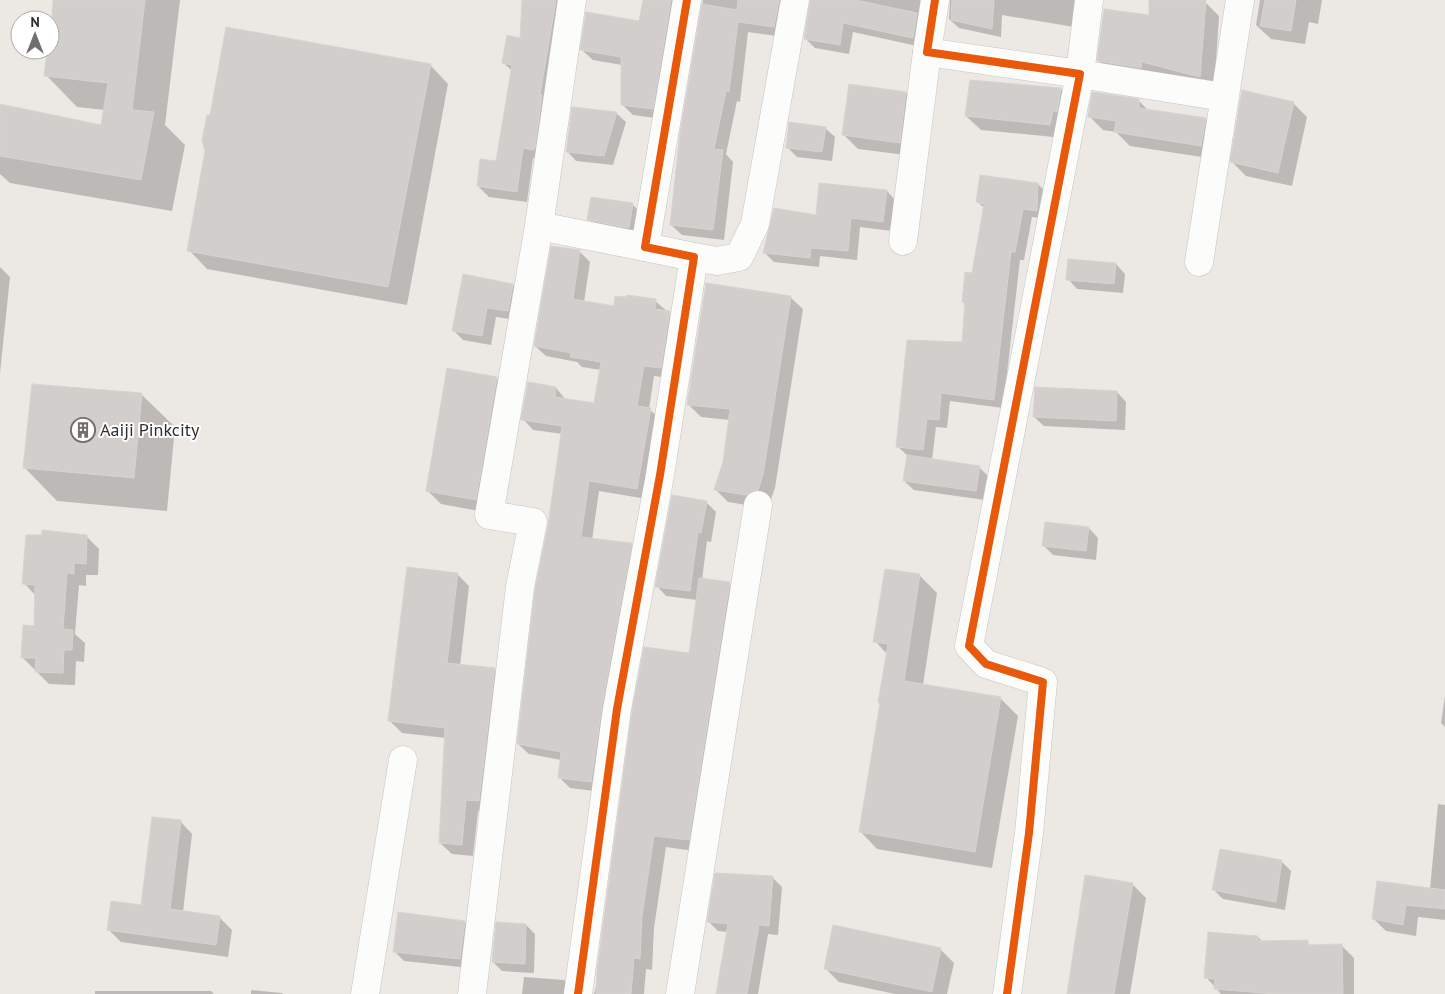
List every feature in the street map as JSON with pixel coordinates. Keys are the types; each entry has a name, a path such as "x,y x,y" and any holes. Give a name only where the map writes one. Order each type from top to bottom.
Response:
{"street":[{"path":"472,994 520,587 533,522 489,515 539,226 572,0"},
{"path":"645,247 687,0"},
{"path":"539,226 717,261 739,257 747,244 755,224 795,0"},
{"path":"903,241 935,0"},
{"path":"1007,994 1029,832 1043,682 986,664 969,646 1080,74 1089,0"},
{"path":"1199,262 1223,97 1240,0"},
{"path":"927,52 1223,97"},
{"path":"578,994 617,709 660,475 694,257"},
{"path":"680,994 758,505"},
{"path":"365,994 403,760"}],"building":[{"path":"53,0 145,0 132,110 154,112 141,180 0,156 0,104 101,125 108,83 44,76 46,60 60,60 60,10 52,10"},
{"path":"522,0 556,0 540,95 542,95 535,148 533,150 523,148 517,192 477,186 480,159 496,161 512,65 502,63 507,35 520,38"},
{"path":"643,0 671,0 653,109 621,105 621,57 580,50 586,12 639,21"},
{"path":"738,0 779,0 774,27 738,22 729,92 726,91 714,149 723,150 713,230 670,225 680,133 702,4 737,10"},
{"path":"810,0 856,0 917,13 913,38 843,23 840,45 804,39"},
{"path":"952,0 994,0 992,29 951,20"},
{"path":"1149,0 1206,0 1200,77 1142,62 1141,68 1097,61 1104,9 1149,15"},
{"path":"1265,0 1296,0 1291,31 1260,26"},
{"path":"226,27 431,64 388,287 187,251 205,151 202,140 207,115 210,115"},
{"path":"970,80 1061,88 1057,112 1053,111 1050,125 965,116"},
{"path":"849,84 906,92 900,143 842,135"},
{"path":"1242,90 1294,102 1278,173 1230,162"},
{"path":"1092,92 1139,99 1139,108 1206,118 1201,146 1114,132 1116,121 1088,117"},
{"path":"572,107 617,112 604,156 566,152"},
{"path":"789,122 826,127 822,152 786,148"},
{"path":"980,175 1038,183 1037,211 1023,209 1015,252 1011,252 994,400 941,393 939,420 927,419 923,450 896,447 907,340 962,342 965,303 962,302 965,272 972,273 984,204 976,202"},
{"path":"819,183 887,190 883,222 851,218 848,251 811,248 810,258 763,253 774,208 816,215"},
{"path":"591,197 633,203 629,228 587,220"},
{"path":"551,246 580,250 573,299 614,306 615,296 626,297 627,295 656,299 655,309 670,311 661,368 644,366 637,406 651,408 637,489 589,481 581,537 632,543 602,706 591,782 558,778 561,752 517,744 535,589 548,525 562,426 521,420 528,382 556,387 555,397 594,403 601,362 570,357 571,353 534,346"},
{"path":"1068,259 1116,263 1114,284 1066,280"},
{"path":"463,274 513,284 508,311 487,308 482,336 452,331"},
{"path":"706,283 791,296 763,475 758,490 746,495 714,490 723,462 730,409 687,405"},
{"path":"447,368 497,377 476,500 426,491"},
{"name":"Aaiji Pinkcity","path":"32,384 142,393 134,478 23,468"},
{"path":"1035,387 1117,391 1116,421 1033,417"},
{"path":"907,455 980,466 976,491 903,481"},
{"path":"672,495 707,501 701,533 698,532 690,591 655,587"},
{"path":"1045,522 1089,527 1086,551 1042,546"},
{"path":"42,530 87,535 86,564 74,563 74,574 67,573 63,629 73,630 72,650 64,650 63,673 35,672 36,658 21,658 23,625 34,626 35,585 22,584 26,535 42,535"},
{"path":"407,567 458,573 447,663 495,668 479,801 466,800 462,845 439,843 445,728 388,721"},
{"path":"885,569 920,574 904,681 1001,697 975,852 859,832 888,644 873,642"},
{"path":"699,578 730,582 689,840 654,836 642,916 640,959 634,958 631,994 596,994 597,970 632,711 644,647 689,653"},
{"path":"152,817 181,820 170,909 220,916 216,945 107,930 111,901 141,905"},
{"path":"1220,849 1282,860 1276,902 1212,890"},
{"path":"715,873 773,876 769,926 759,925 747,994 716,994 728,924 707,922"},
{"path":"1085,875 1133,883 1114,994 1067,994"},
{"path":"1377,881 1445,890 1445,909 1406,905 1403,925 1372,919"},
{"path":"398,912 465,921 460,959 393,952"},
{"path":"496,922 526,924 525,964 492,962"},
{"path":"833,925 941,948 932,992 824,969"},
{"path":"1208,932 1258,936 1258,941 1308,940 1308,945 1342,944 1343,994 1274,994 1214,989 1215,979 1204,978"}],"cycle path":[{"path":"578,994 617,709 660,475 694,257 645,247 687,0"},
{"path":"935,0 927,52 1080,74 969,646 986,664 1043,682 1029,833 1007,994"}],"place":[{"name":"Aaiji Pinkcity","path":"83,430"}]}
